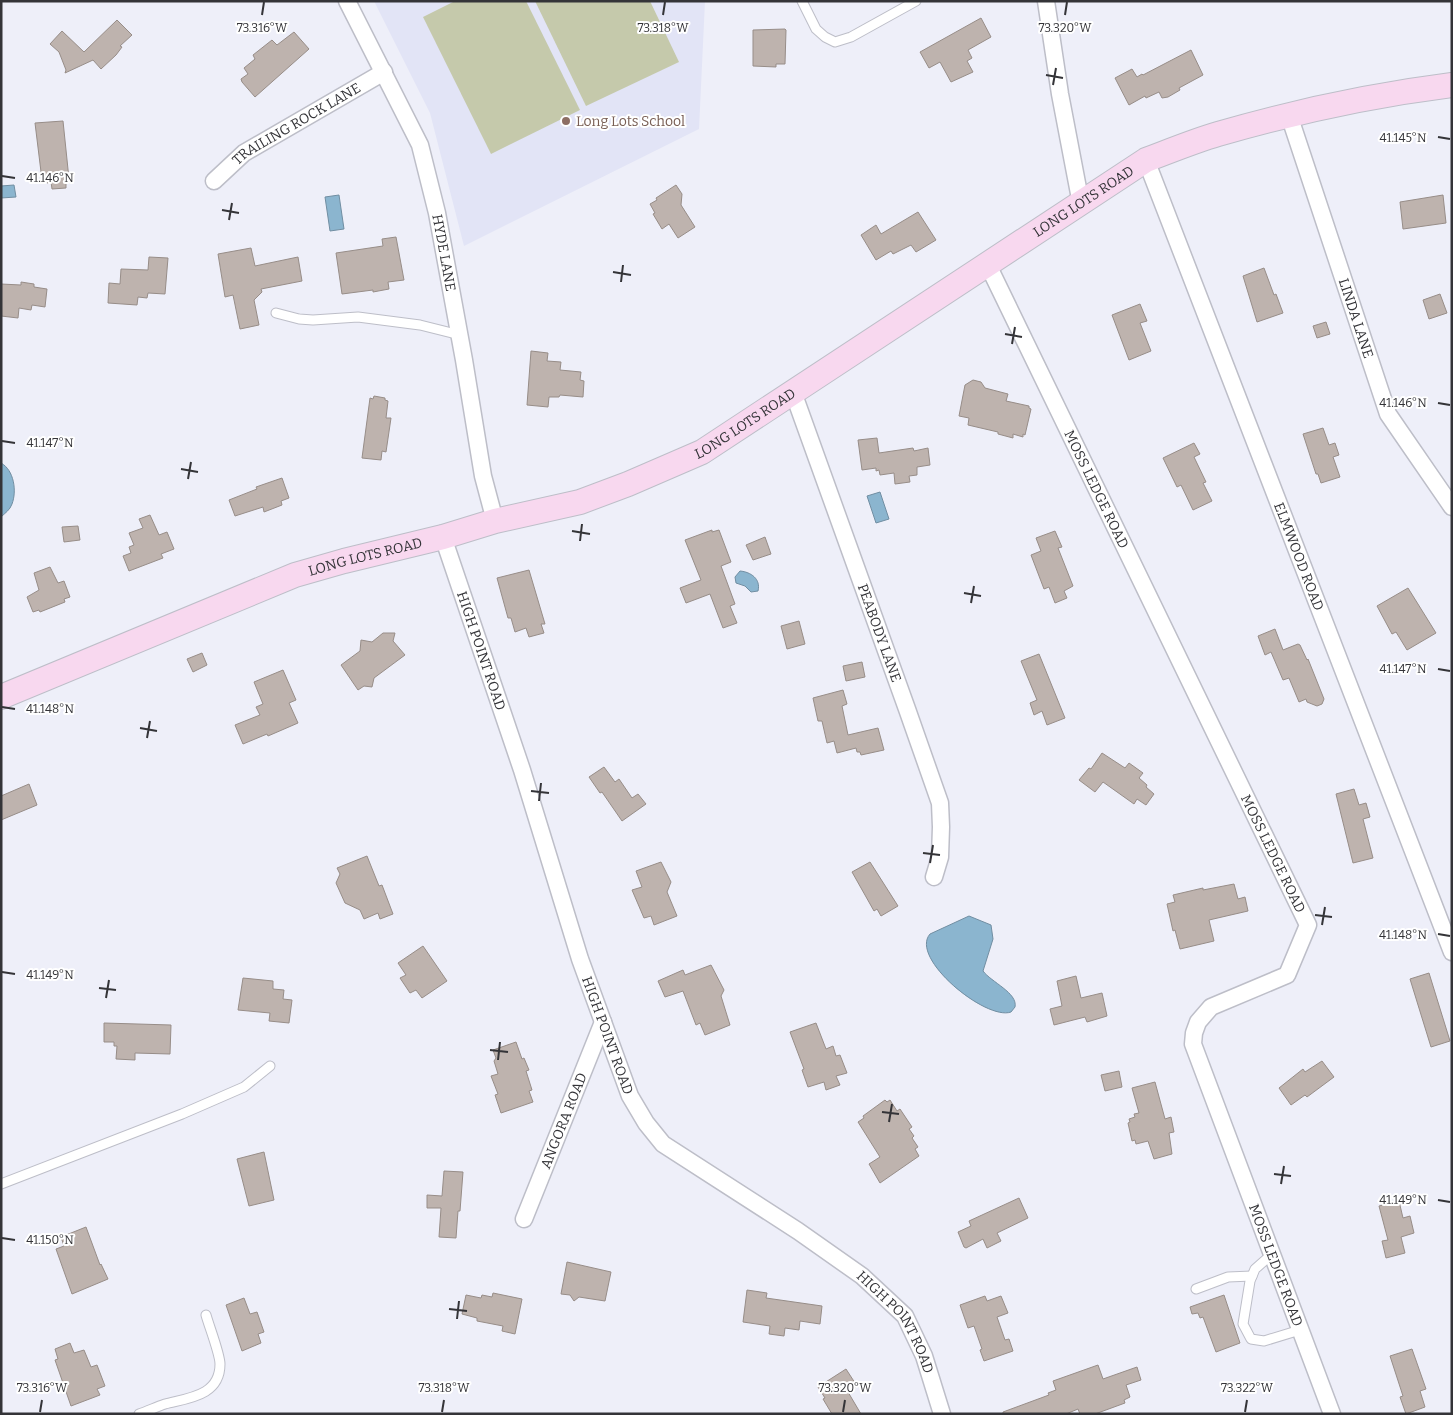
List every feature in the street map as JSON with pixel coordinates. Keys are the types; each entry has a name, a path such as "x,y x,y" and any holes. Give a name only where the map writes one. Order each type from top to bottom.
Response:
{"main road":[{"name":"LONG LOTS ROAD","path":"1,697 296,576 344,561 443,537 496,521 580,502 694,456 1146,160 1216,135 1289,115 1402,92 1452,85"}],"street":[{"name":"HYDE LANE","path":"347,1 420,145 437,213 460,335 483,476 496,521"},
{"path":"1046,1 1060,94 1081,204"},
{"name":"TRAILING ROCK LANE","path":"214,181 244,153 384,72"},
{"name":"LINDA LANE","path":"1289,115 1388,414 1452,507"},
{"name":"ELMWOOD ROAD","path":"1146,160 1452,952"},
{"name":"MOSS LEDGE ROAD","path":"988,265 1308,925 1286,975 1211,1007 1198,1022 1193,1044 1332,1414"},
{"name":"PEABODY LANE","path":"793,392 908,709 940,803 940,857 934,877"},
{"name":"HIGH POINT ROAD","path":"443,537 522,770 580,959 630,1096 646,1123 664,1144 798,1231 862,1276 906,1316 924,1356 942,1414"},
{"name":"ANGORA ROAD","path":"524,1219 603,1022"}],"lane":[{"path":"802,1 816,29 825,37 835,42 851,37 916,1"},
{"path":"276,313 299,319 358,317 420,324 460,335"},
{"path":"1,1184 244,1087 270,1066"},
{"path":"1272,1254 1256,1269 1252,1276 1243,1324 1251,1339 1264,1341 1300,1330"},
{"path":"1196,1289 1228,1278 1252,1276"},
{"path":"139,1414 166,1404 186,1400 205,1392 217,1379 220,1363 206,1315"}],"shaded area":[{"name":"Long Lots School","path":"374,1 705,1 699,129 464,246 430,113"}],"green space":[{"path":"455,1 526,1 580,110 491,154 423,17"},
{"path":"535,1 650,1 679,62 586,106"}],"water":[{"path":"14,185 16,197 1,198 1,186"},
{"path":"339,195 344,229 330,231 325,197"},
{"path":"1,463 12,476 14,493 9,510 1,517"},
{"path":"880,492 889,519 876,523 867,496"},
{"path":"740,571 748,573 757,580 758,591 751,592 745,586 736,583 735,577"},
{"path":"969,916 991,925 993,939 983,971 1012,997 1015,1007 1011,1012 999,1012 969,998 940,972 930,958 926,945 930,934"}],"building":[{"path":"981,18 991,37 968,50 972,58 967,61 973,72 951,82 940,62 929,68 920,52"},
{"path":"117,20 132,35 120,46 122,47 116,55 101,69 93,60 65,73 66,70 59,52 50,44 62,31 84,52"},
{"path":"785,29 785,64 776,64 776,67 753,66 753,30"},
{"path":"294,32 309,49 255,97 242,82 241,79 248,74 244,68 255,59 253,55 272,40 277,45"},
{"path":"1191,50 1203,75 1179,88 1180,90 1168,97 1162,98 1159,92 1146,98 1145,96 1129,105 1115,78 1132,69 1137,77 1143,75"},
{"path":"63,121 69,179 66,179 66,188 52,189 51,182 47,183 47,179 42,180 35,123"},
{"path":"676,185 682,194 681,205 695,227 678,238 669,224 662,229 653,214 655,213 650,204"},
{"path":"1443,195 1446,223 1403,229 1400,202"},
{"path":"918,212 936,240 916,252 911,245 893,254 891,251 876,260 861,235 876,225 881,234"},
{"path":"396,237 404,280 388,282 389,289 342,294 336,253 383,246 382,239"},
{"path":"251,248 255,266 298,257 302,281 261,289 262,292 254,300 259,325 240,329 233,295 225,297 218,254"},
{"path":"149,257 168,258 165,294 148,293 147,298 138,297 137,305 108,303 109,283 120,284 121,269 148,270"},
{"path":"1264,268 1283,313 1257,322 1243,276"},
{"path":"21,282 47,289 45,307 32,305 31,310 19,308 18,318 1,316 1,284 21,285"},
{"path":"1440,294 1447,313 1429,319 1423,300"},
{"path":"1140,304 1147,321 1140,323 1151,351 1129,360 1112,315"},
{"path":"1326,322 1330,334 1317,338 1313,326"},
{"path":"531,351 548,353 547,361 561,362 560,370 581,372 580,380 584,381 583,397 560,395 559,397 549,397 548,407 527,405"},
{"path":"973,380 981,382 985,388 1008,394 1006,401 1029,406 1031,409 1023,437 1013,434 1013,438 998,434 998,432 968,425 969,418 959,416 965,385"},
{"path":"374,396 385,398 388,401 386,418 391,418 386,452 382,451 381,460 362,458 370,398 373,399"},
{"path":"1323,428 1329,445 1335,443 1339,455 1333,457 1340,477 1321,483 1318,474 1316,474 1303,434"},
{"path":"877,438 879,453 913,448 914,451 928,448 930,465 917,467 917,475 909,476 910,482 895,484 894,473 880,475 879,470 876,471 876,468 862,470 858,440"},
{"path":"1194,443 1200,454 1194,457 1206,482 1203,483 1212,501 1193,510 1181,485 1177,487 1163,458"},
{"path":"282,478 289,498 281,501 282,505 264,512 263,507 235,516 229,500 257,489 256,487"},
{"path":"150,515 159,535 167,532 174,549 161,554 163,558 129,571 123,556 131,553 129,547 134,545 129,533 143,528 139,519"},
{"path":"78,526 80,540 64,542 62,527"},
{"path":"712,530 712,532 719,530 731,562 721,566 735,604 730,606 737,623 723,628 710,594 686,603 680,588 701,580 685,540"},
{"path":"1055,531 1062,547 1058,548 1073,586 1064,591 1067,598 1055,603 1049,587 1044,589 1031,555 1041,551 1036,538"},
{"path":"765,537 771,554 753,560 746,545"},
{"path":"50,567 58,583 64,581 70,597 64,599 65,602 40,612 39,610 33,612 27,597 39,590 34,573"},
{"path":"529,570 545,624 541,624 544,633 529,637 526,628 515,632 511,618 508,618 497,578"},
{"path":"1408,588 1436,633 1407,650 1396,632 1392,634 1377,606"},
{"path":"799,621 805,644 787,649 781,626"},
{"path":"1275,629 1283,650 1298,644 1300,645 1308,659 1324,699 1322,704 1317,706 1307,702 1306,699 1299,702 1289,678 1283,680 1271,652 1265,655 1258,636"},
{"path":"383,633 395,633 393,641 405,655 374,678 372,687 364,686 358,690 341,665 360,651 361,640 372,642"},
{"path":"202,653 207,665 193,672 187,659"},
{"path":"1039,654 1065,718 1047,725 1042,711 1034,715 1030,703 1037,700 1021,661"},
{"path":"862,662 865,677 846,681 843,666"},
{"path":"283,670 296,700 289,703 298,723 243,744 235,725 260,715 256,707 263,704 254,682"},
{"path":"843,690 847,704 842,706 848,735 878,728 884,750 861,755 860,752 857,752 856,748 837,753 834,741 827,743 822,721 818,721 813,698"},
{"path":"1102,753 1125,768 1129,763 1143,773 1139,778 1154,794 1146,805 1137,799 1134,804 1103,782 1095,792 1079,780 1089,768 1091,769"},
{"path":"604,767 615,782 619,779 632,798 638,794 646,804 622,821 589,777"},
{"path":"29,784 37,805 1,820 1,796"},
{"path":"1354,789 1359,805 1366,803 1370,817 1363,819 1373,858 1353,863 1336,794"},
{"path":"367,856 379,886 382,885 393,914 380,919 378,913 364,919 360,910 345,903 336,883 340,874 337,868"},
{"path":"661,862 671,882 667,892 677,916 654,925 651,916 644,918 632,890 642,887 636,871"},
{"path":"870,862 898,906 881,916 877,909 874,911 852,872"},
{"path":"1234,884 1238,899 1245,897 1248,911 1209,920 1214,941 1180,949 1175,930 1173,931 1167,904 1175,902 1173,895 1203,888 1203,890"},
{"path":"423,946 447,981 422,998 416,990 410,993 400,978 406,975 398,963"},
{"path":"711,965 724,990 721,996 730,1025 705,1035 700,1023 696,1025 683,991 665,997 658,981 683,970 685,975"},
{"path":"1429,973 1450,1041 1431,1047 1410,979"},
{"path":"1076,976 1081,998 1102,993 1107,1016 1087,1022 1085,1017 1054,1025 1050,1009 1062,1006 1057,981"},
{"path":"243,978 273,981 273,989 284,990 283,999 292,1000 289,1023 269,1021 270,1013 238,1010"},
{"path":"104,1023 171,1025 170,1054 135,1053 135,1060 116,1059 117,1046 114,1046 114,1042 104,1042"},
{"path":"816,1023 826,1049 833,1046 836,1056 840,1055 847,1073 836,1076 840,1085 826,1090 824,1082 808,1087 802,1070 804,1069 790,1032"},
{"path":"516,1042 522,1059 524,1058 529,1070 526,1071 532,1090 529,1091 533,1102 501,1113 495,1095 498,1094 491,1076 498,1074 493,1050"},
{"path":"1322,1061 1334,1077 1307,1097 1305,1095 1291,1105 1279,1088 1303,1069 1305,1072"},
{"path":"1119,1071 1122,1087 1105,1091 1101,1075"},
{"path":"1155,1082 1165,1119 1171,1117 1174,1132 1169,1133 1172,1154 1154,1159 1148,1141 1136,1144 1135,1140 1132,1141 1128,1123 1130,1122 1129,1119 1135,1117 1134,1114 1139,1113 1132,1088"},
{"path":"885,1100 887,1102 890,1100 897,1111 900,1109 912,1127 909,1129 914,1136 912,1138 918,1147 915,1149 919,1156 880,1183 869,1164 880,1157 858,1122"},
{"path":"264,1152 274,1200 249,1206 237,1159"},
{"path":"444,1171 463,1172 456,1238 439,1237 441,1208 427,1208 427,1195 442,1196"},
{"path":"1019,1198 1028,1218 997,1233 1001,1241 987,1248 983,1239 966,1248 964,1247 958,1232 971,1226 969,1221"},
{"path":"1399,1201 1403,1218 1410,1216 1414,1233 1401,1237 1405,1253 1386,1258 1382,1241 1388,1240 1379,1206"},
{"path":"86,1227 100,1265 108,1279 72,1294 56,1249 64,1246 61,1237"},
{"path":"567,1262 611,1272 605,1301 579,1297 574,1301 570,1295 561,1294"},
{"path":"747,1290 767,1293 766,1298 822,1306 820,1324 800,1321 799,1330 785,1328 784,1336 769,1334 770,1326 743,1322"},
{"path":"493,1293 522,1299 515,1334 502,1331 503,1326 477,1321 477,1318 462,1314 466,1295 481,1298 482,1295 492,1297"},
{"path":"1224,1295 1240,1343 1216,1352 1203,1317 1200,1318 1198,1313 1192,1314 1190,1307"},
{"path":"985,1296 987,1301 1001,1296 1008,1313 997,1317 1005,1340 1009,1339 1013,1351 984,1361 974,1326 968,1328 960,1305"},
{"path":"244,1298 250,1314 257,1312 264,1332 258,1334 261,1343 242,1351 226,1305"},
{"path":"70,1343 74,1353 84,1350 91,1367 97,1365 105,1386 97,1389 100,1395 71,1406 55,1360 58,1359 55,1349"},
{"path":"1412,1349 1426,1389 1420,1391 1425,1407 1406,1414 1400,1397 1403,1396 1390,1356"},
{"path":"1098,1365 1103,1379 1137,1367 1141,1380 1126,1385 1130,1397 1124,1400 1125,1403 1095,1414 1080,1414 1078,1409 1066,1414 1003,1414 1003,1412 1049,1395 1048,1393 1056,1390 1053,1381"},
{"path":"846,1369 857,1386 848,1392 861,1414 832,1414 818,1387"}],"place":[{"name":"Long Lots School","path":"566,121"}]}
